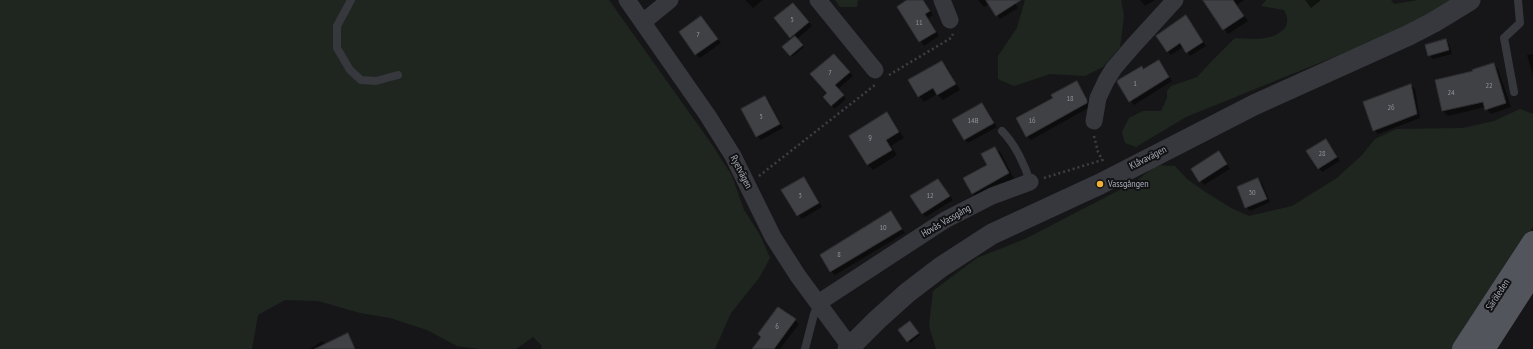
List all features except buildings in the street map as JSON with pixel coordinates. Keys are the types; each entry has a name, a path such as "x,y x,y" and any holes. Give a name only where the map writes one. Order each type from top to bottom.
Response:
{"main road":[{"name":"Säröleden","path":"1463,349 1533,242"},
{"name":"Säröleden","path":"1484,349 1533,273"}],"street":[{"name":"Ryetvägen","path":"627,0 708,116 733,156 773,237 798,276 850,347"},
{"path":"643,22 670,0"},
{"path":"818,0 883,72"},
{"path":"942,0 950,20"},
{"path":"1094,121 1095,110 1101,90 1114,68 1175,0"},
{"name":"Klåvavägen","path":"850,347 907,293 941,267 992,234 1100,184 1254,105 1409,35 1470,0"},
{"name":"Hovås Vassgång","path":"818,303 945,220 992,196 1030,182"}],"lane":[{"path":"351,0 337,26 337,48 350,70 361,80 376,80 398,75"},
{"path":"1514,92 1504,38 1520,23 1518,0"},
{"path":"1002,131 1008,137 1026,170 1030,182"},
{"path":"805,349 818,303"}],"path":[{"path":"747,185 883,79 883,72 951,38 953,33 950,20"},
{"path":"1094,121 1095,141 1106,167"},
{"path":"1030,182 1102,160"}],"shaded area":[{"path":"0,0 609,0 713,146 732,176 744,210 760,235 770,258 759,278 731,313 715,349 541,349 542,346 533,337 516,349 479,349 457,346 427,330 390,318 360,313 318,301 285,300 258,315 252,349 0,349"},
{"path":"835,0 858,0 857,7 840,7"},
{"path":"1025,0 1121,0 1124,16 1120,47 1103,67 1085,76 1050,74 1014,86 998,79 998,56 1017,28"},
{"path":"1266,0 1391,0 1394,4 1418,0 1453,0 1426,16 1381,38 1186,117 1136,147 1125,143 1122,132 1129,118 1143,111 1161,111 1167,98 1167,91 1171,86 1197,77 1235,38 1268,38 1274,36 1285,28 1287,19 1284,10 1261,6"},
{"path":"1520,109 1533,114 1533,227 1452,349 936,349 929,326 933,291 977,258 1025,239 1135,182 1156,165 1175,166 1187,179 1207,193 1231,208 1249,216 1292,206 1337,178 1362,155 1375,139 1396,129 1463,128 1494,121"}],"place":[{"name":"Vassgången","path":"1100,184"}]}
